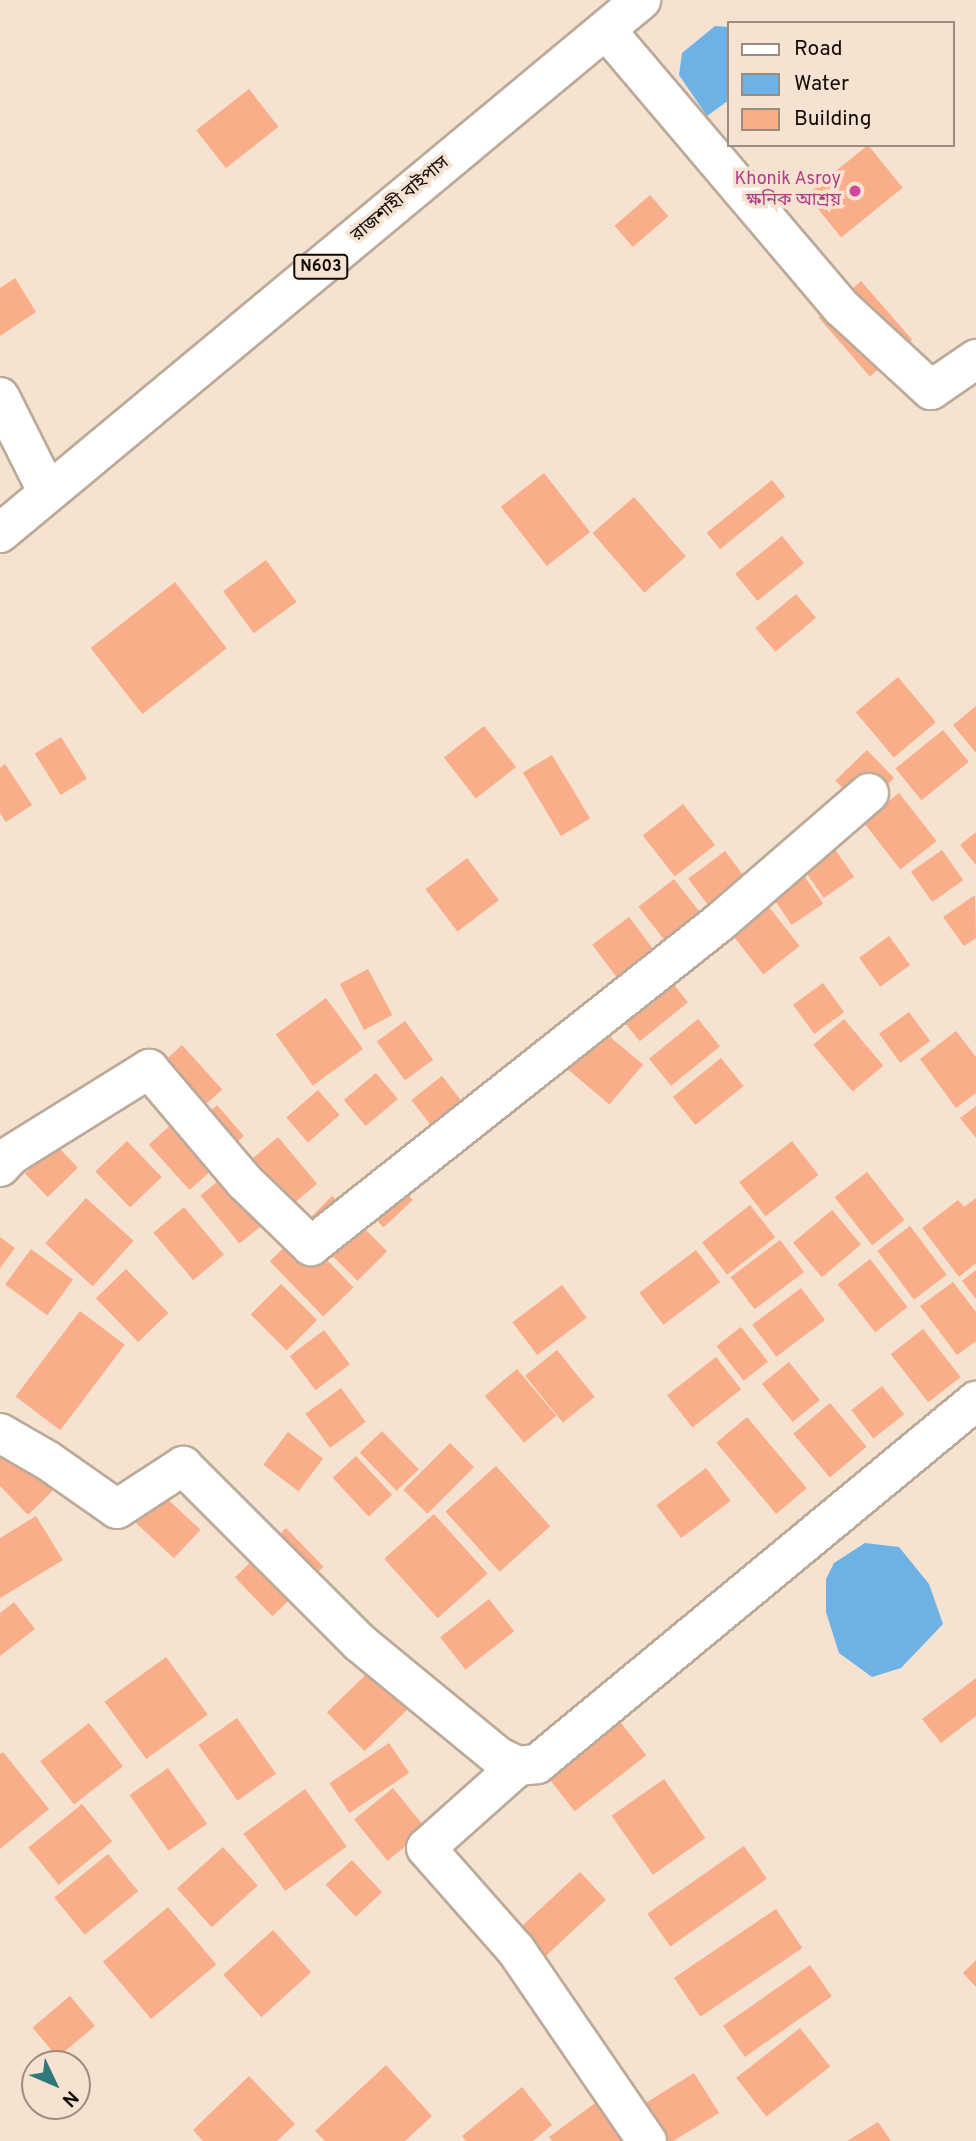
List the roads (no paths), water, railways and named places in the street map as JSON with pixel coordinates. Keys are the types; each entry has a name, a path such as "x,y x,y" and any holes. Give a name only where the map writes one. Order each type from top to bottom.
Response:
{"main road":[{"name":"রাজশাহী বাইপাস","path":"0,533 642,0"},
{"path":"606,30 842,308 931,390 976,359"},
{"path":"0,397 48,493"},
{"path":"0,1167 11,1155 149,1069 245,1182 311,1246 699,939 869,793"},
{"path":"0,1433 47,1460 117,1509 183,1466 360,1643 499,1757 518,1766 537,1764 976,1401"},
{"path":"518,1766 426,1848 516,1951 647,2141"}],"water":[{"path":"715,26 727,27 727,101 707,116 679,75 682,53"},
{"path":"865,1543 899,1547 929,1584 943,1624 901,1668 872,1677 839,1653 826,1612 826,1579 834,1563"}],"place":[{"name":"Khonik Asroy ক্ষনিক আশ্রয়","path":"855,191"}]}
